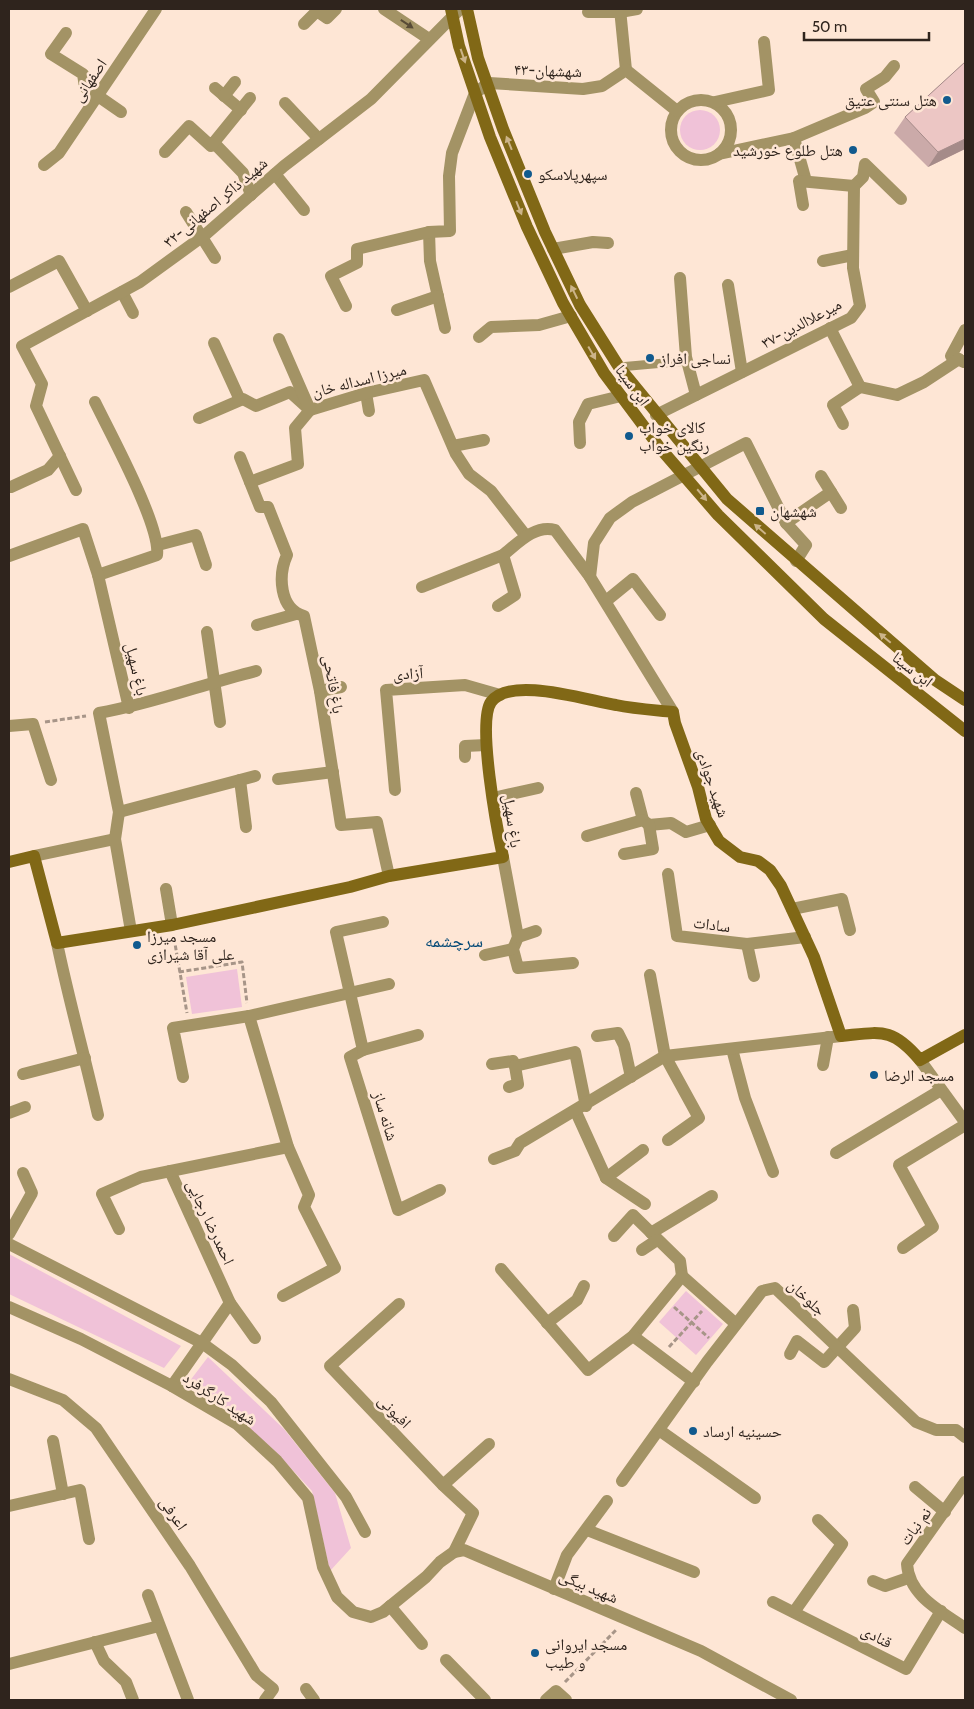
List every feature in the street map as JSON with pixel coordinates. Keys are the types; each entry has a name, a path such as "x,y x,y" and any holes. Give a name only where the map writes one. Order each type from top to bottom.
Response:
{"main road":[{"name":"ابن سینا","path":"468,9 478,58 503,129 553,248 580,306 619,368 726,499 935,680 965,700"},
{"name":"ابن سینا","path":"454,11 459,46 490,138 527,227 570,316 604,373 660,448 686,475 718,514 784,580 824,619 965,731"},
{"path":"784,580 796,561"},
{"path":"500,695 510,691 531,690 616,706 673,712"},
{"name":"باغ سهیل","path":"57,943 172,925 389,876 503,857 486,745 486,710 492,700 500,695"},
{"name":"شهید جوادی","path":"673,712 675,723 710,825 719,841 740,857 758,861 770,870 792,909 814,957 835,1037"},
{"path":"9,862 34,856 57,943"},
{"path":"835,1037 878,1032 893,1035 908,1046 920,1060 965,1035"}],"street":[{"name":"اصفهانی","path":"44,165 59,153 156,9"},
{"path":"304,24 317,11 327,18 336,9"},
{"path":"384,9 429,39"},
{"path":"588,12 637,9"},
{"path":"620,10 626,70 676,111"},
{"name":"۳۲-شهید ذاکر اصفهانی","path":"76,490 36,406 42,384 22,346 122,292 203,237 275,174 371,99 454,11"},
{"path":"66,33 52,54 83,74 85,87 121,112"},
{"path":"764,42 769,90 715,102 694,100 684,104 676,111 670,129 676,148 692,159 701,160 794,138 874,102 866,89 869,82 885,77 894,66"},
{"name":"۴۳-شهشهان","path":"488,83 583,89 602,86 626,70"},
{"path":"235,82 219,92 241,110"},
{"path":"346,306 331,276 357,264 357,249 429,232 450,231 449,176 452,153 475,92 488,83"},
{"path":"165,152 189,126 211,146 250,98"},
{"path":"715,102 726,113 731,127 730,138 720,154"},
{"path":"285,104 319,139"},
{"path":"794,138 806,181"},
{"path":"214,142 243,173 251,195"},
{"path":"803,205 799,180 854,186 863,177 865,164 901,200"},
{"path":"275,174 304,210"},
{"name":"۳۷-میرعلاالدین","path":"656,415 850,318 860,306 853,255 854,186"},
{"path":"186,212 215,258"},
{"path":"429,232 430,261 445,328"},
{"path":"553,248 588,242 608,243"},
{"path":"823,261 853,255"},
{"path":"9,287 59,260 87,311"},
{"path":"680,278 687,361 696,395"},
{"path":"728,285 742,372"},
{"path":"122,292 133,313"},
{"path":"397,310 438,296"},
{"path":"479,337 491,327 539,325 570,316"},
{"path":"830,328 860,387"},
{"path":"962,361 951,356 965,330"},
{"path":"250,482 298,464 295,428 310,410 279,340"},
{"path":"199,418 240,400 214,343"},
{"path":"843,424 834,405 860,387 897,395 962,361"},
{"name":"میرزا اسداله خان","path":"240,400 244,399 256,406 290,392 310,410 366,393 424,380 453,446"},
{"path":"366,393 369,411"},
{"path":"580,443 580,422 588,404 621,396"},
{"path":"95,402 138,491 158,545 157,555 98,575"},
{"path":"484,440 453,446 469,474 490,491 526,536"},
{"path":"590,577 594,543 610,518 632,502 746,444 786,522 806,545 796,561"},
{"path":"11,487 48,470 60,456"},
{"name":"باغ فاتحی","path":"240,457 260,507 268,507 287,555 281,568 285,601 296,614 304,616 320,690 341,825 377,822 389,876"},
{"path":"821,476 841,508"},
{"path":"786,522 831,492"},
{"name":"شهید جوادی","path":"503,556 526,536 549,528 555,530 606,601 673,712"},
{"name":"باغ سهیل","path":"9,556 83,529 98,575 129,708 99,713"},
{"path":"158,545 196,535 206,565"},
{"path":"422,587 503,556 515,595 498,606"},
{"path":"606,601 633,579 660,615"},
{"path":"257,625 296,614"},
{"path":"207,632 220,722"},
{"path":"129,708 215,681 256,671"},
{"name":"آزادی","path":"395,790 386,690 465,685 500,695"},
{"path":"320,690 342,687"},
{"path":"99,713 119,812 115,839 131,931"},
{"path":"9,726 33,724 51,780"},
{"path":"465,757 465,746 486,745"},
{"path":"278,779 333,772"},
{"path":"119,812 256,776"},
{"path":"240,780 246,827"},
{"path":"493,798 538,788"},
{"path":"624,854 653,849 636,793"},
{"path":"587,836 646,822 671,823 686,832 710,825"},
{"path":"34,856 115,839"},
{"path":"503,857 518,937 513,949 518,968 573,963"},
{"name":"سادات","path":"668,874 677,936 747,944 805,937"},
{"path":"166,888 172,925"},
{"path":"792,909 842,899 850,930"},
{"path":"383,922 336,932 348,992 363,1050 418,1035"},
{"path":"518,937 536,931"},
{"path":"57,943 70,1005 98,1115"},
{"path":"747,944 754,976"},
{"path":"485,955 513,949"},
{"path":"650,975 665,1056 699,1118 668,1140"},
{"path":"182,1077 173,1028 249,1016 389,984"},
{"path":"249,1016 288,1147 309,1195 304,1207 335,1268 283,1296"},
{"path":"597,1036 618,1033 624,1045 631,1077"},
{"path":"494,1159 515,1151 520,1143 581,1109 665,1056 835,1037 823,1065"},
{"path":"732,1049 745,1098 773,1172"},
{"name":"شانه ساز","path":"363,1050 350,1057 398,1210 440,1190"},
{"path":"515,1066 575,1052 581,1109 606,1178 645,1204"},
{"path":"23,1074 85,1058"},
{"path":"904,1248 933,1227 899,1166 965,1124 920,1060"},
{"path":"492,1064 513,1061 518,1084 509,1087"},
{"path":"836,1154 941,1090"},
{"path":"9,1113 25,1107"},
{"name":"احمدرضا رجایی","path":"255,1338 230,1303 170,1171 288,1147"},
{"path":"606,1178 643,1150"},
{"path":"119,1229 102,1194 141,1177 170,1171"},
{"path":"9,1234 32,1193 23,1173"},
{"path":"642,1250 654,1236 712,1196"},
{"path":"614,1236 632,1215 680,1261 682,1276 736,1324"},
{"name":"شهید کارگرفرد","path":"9,1244 202,1343 232,1365 271,1402 346,1497 365,1532"},
{"path":"501,1270 588,1370 633,1336 682,1276"},
{"path":"547,1323 577,1300 584,1286"},
{"name":"جلوخان","path":"622,1481 719,1346 762,1291 775,1288 916,1422 936,1430 956,1430 965,1437"},
{"path":"172,1386 230,1303"},
{"name":"افیونی","path":"399,1304 330,1366 443,1485 473,1513 454,1552"},
{"name":"شهید کارگرفرد","path":"9,1307 80,1339 172,1386 238,1424 277,1461 308,1498 323,1567 337,1597 352,1612 371,1617 386,1609"},
{"path":"790,1354 797,1341 824,1362 855,1328 854,1310"},
{"path":"633,1336 694,1382"},
{"name":"اعرفی","path":"9,1379 63,1400 96,1428 190,1566 256,1675 273,1689 265,1700"},
{"path":"658,1430 755,1498"},
{"path":"53,1441 62,1494"},
{"path":"443,1485 489,1444"},
{"name":"نم نبات","path":"908,1578 907,1564 965,1482"},
{"path":"915,1487 945,1512"},
{"path":"9,1506 80,1490 89,1538"},
{"path":"554,1589 567,1555 607,1501"},
{"path":"794,1612 842,1544 818,1520"},
{"path":"587,1530 694,1572"},
{"name":"شهید بیگی","path":"454,1552 464,1550 701,1651 791,1700"},
{"path":"422,1644 386,1609 454,1552"},
{"path":"873,1580 885,1586 908,1578 924,1599 965,1628"},
{"path":"148,1595 188,1700"},
{"name":"قنادی","path":"773,1602 906,1669 941,1611"},
{"path":"9,1664 160,1626"},
{"path":"95,1642 104,1661 126,1682 133,1700"},
{"path":"446,1660 485,1700"},
{"path":"306,1689 314,1700"},
{"path":"546,1700 556,1691 566,1700"}],"lane":[{"path":"619,368 687,361"}],"path":[{"path":"33,724 99,713"},
{"path":"172,925 189,1025"},
{"path":"179,972 242,962 249,1016"},
{"path":"664,1298 719,1346"},
{"path":"659,1356 711,1301"},
{"path":"556,1691 627,1619"}],"shaded area":[{"path":"704,110 711,113 717,119 720,130 719,138 711,147 704,150 696,150 689,147 681,138 680,126 683,119 692,111"},
{"path":"237,969 242,1007 192,1014 186,977"},
{"path":"9,1254 181,1346 164,1368 9,1294"},
{"path":"686,1291 723,1324 696,1355 659,1322"},
{"path":"208,1357 284,1429 335,1493 351,1548 330,1571 312,1491 275,1451 216,1399 189,1382"}],"building":[{"name":"هتل سنتی عتیق","path":"965,62 965,139 938,152 905,117"}],"place":[{"name":"هتل سنتی عتیق","path":"947,100"},
{"name":"هتل طلوع خورشید","path":"853,150"},
{"name":"سپهرپلاسکو","path":"528,174"},
{"name":"نساجی افراز","path":"650,358"},
{"name":"کالای خواب رنگین خواب","path":"629,436"},
{"name":"شهشهان","path":"760,511"},
{"name":"مسجد میرزا علی آقا شیرازی","path":"137,945"},
{"name":"مسجد الرضا","path":"874,1075"},
{"name":"حسینیه ارساد","path":"693,1431"},
{"name":"مسجد ایروانی و طیب","path":"535,1653"}],"district":[{"name":"سرچشمه","path":"454,941"}]}
